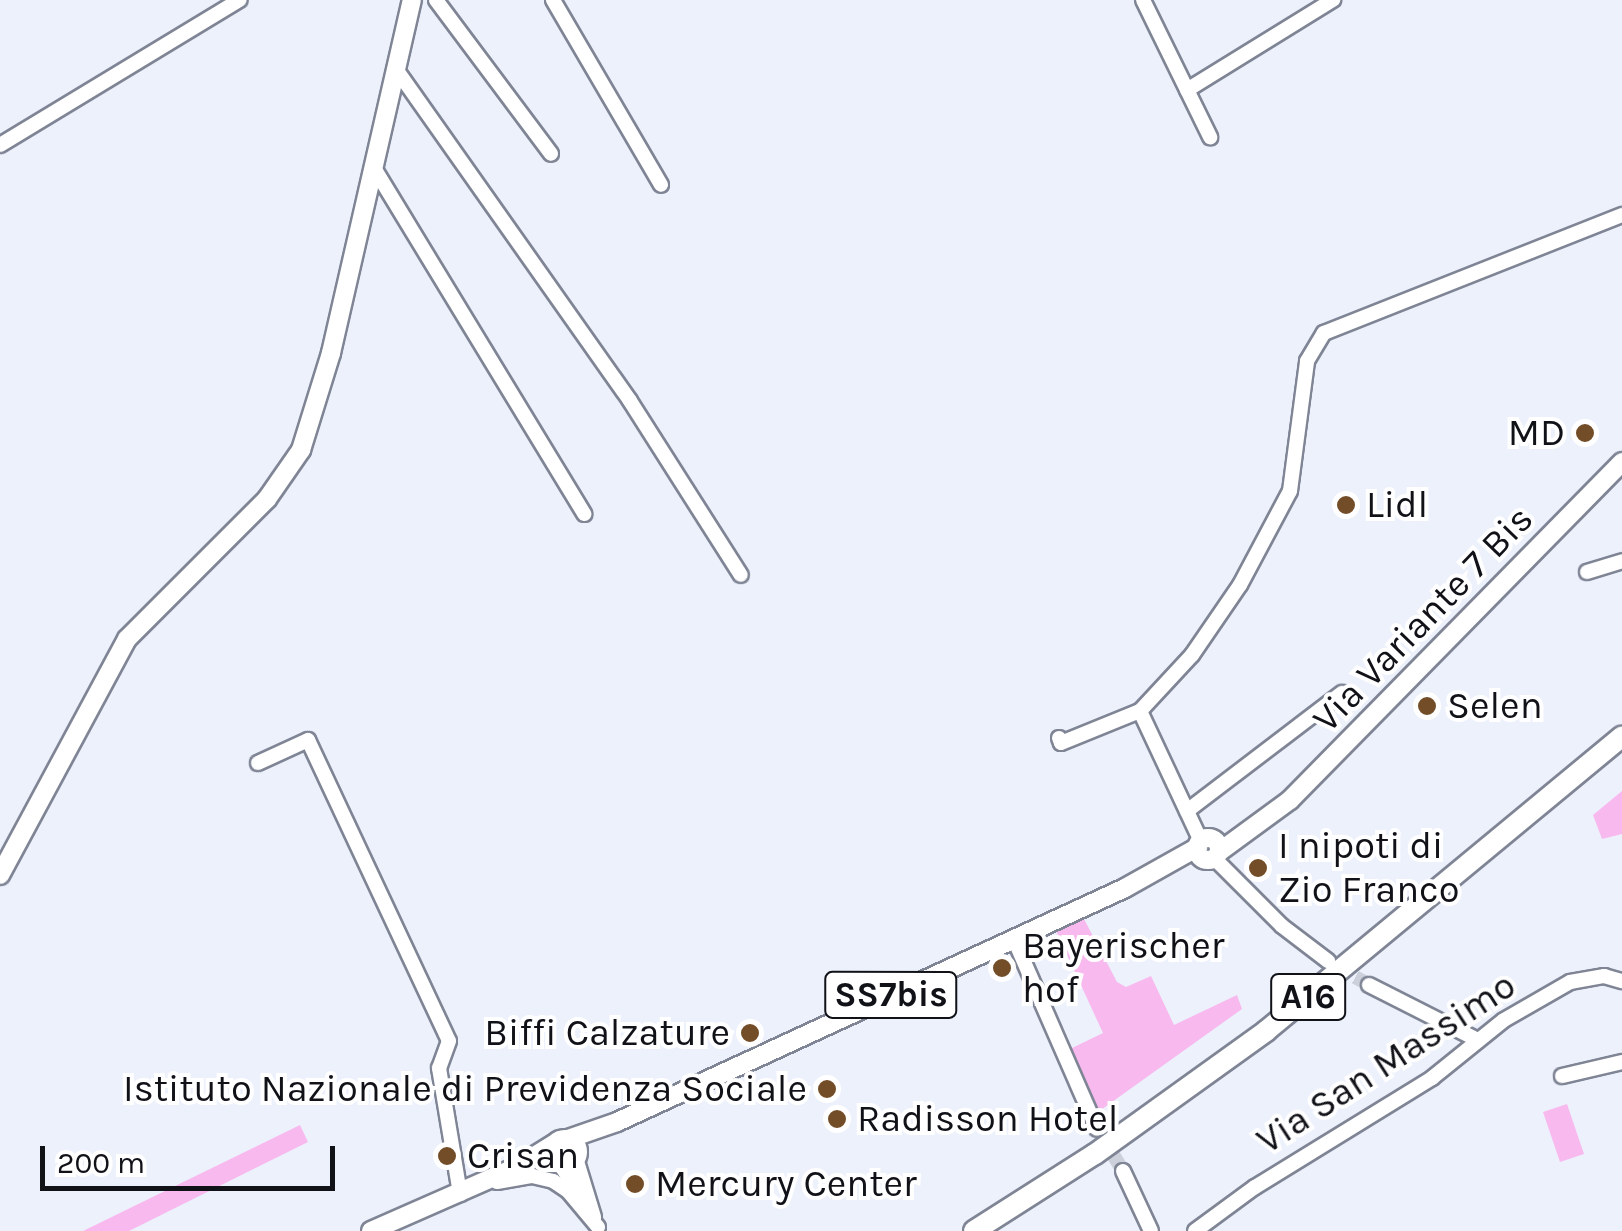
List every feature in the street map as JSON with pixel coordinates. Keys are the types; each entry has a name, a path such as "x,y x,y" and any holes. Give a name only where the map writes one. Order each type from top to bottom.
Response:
{"highway":[{"name":"A16","path":"974,1231 1095,1154 1266,1031 1622,736"},
{"name":"A16","path":"999,1231 1131,1145 1274,1041 1622,753"}],"main road":[{"path":"0,874 110,663 127,639 267,498 301,450 330,354 412,0"},
{"name":"Via Variante 7 Bis","path":"371,1231 517,1167 566,1154 618,1122 1268,818 1359,733 1622,462"}],"street":[{"path":"0,145 239,0"},
{"path":"436,0 551,154"},
{"path":"553,0 662,185"},
{"path":"1187,90 1333,0"},
{"path":"1146,1 1210,137"},
{"path":"396,69 630,401 741,575"},
{"path":"374,168 584,514"},
{"path":"1058,738 1061,743 1140,711 1192,655 1277,523 1290,491 1307,360 1324,333 1622,215"},
{"path":"1587,572 1622,562"},
{"path":"1186,810 1342,692"},
{"path":"1140,711 1208,849 1282,926 1328,961"},
{"path":"258,764 308,740 317,758 449,1042 440,1068 468,1190 521,1177 548,1179 568,1191 600,1229"},
{"path":"1014,939 1097,1129"},
{"name":"Via San Massimo","path":"1196,1231 1270,1178 1432,1078 1478,1040 1570,982 1604,976 1622,981"},
{"path":"1369,985 1478,1040"},
{"path":"1562,1076 1622,1062"},
{"path":"566,1154 600,1229"},
{"path":"1123,1171 1151,1231"}],"shaded area":[{"path":"1622,791 1622,834 1602,839 1593,815"},
{"path":"1084,919 1117,982 1126,987 1151,976 1174,1025 1237,995 1242,1009 1098,1112 1070,1049 1103,1033 1056,931"},
{"path":"1567,1104 1584,1154 1560,1162 1543,1112"},
{"path":"300,1125 308,1142 129,1231 83,1231"}],"tunnel":[{"path":"1337,967 1369,985"},
{"path":"1102,1137 1123,1171"}],"place":[{"name":"MD","path":"1585,433"},
{"name":"Lidl","path":"1346,505"},
{"name":"Selen","path":"1427,706"},
{"name":"I nipoti di Zio Franco","path":"1258,868"},
{"name":"Bayerischer hof","path":"1002,968"},
{"name":"Biffi Calzature","path":"750,1033"},
{"name":"Istituto Nazionale di Previdenza Sociale","path":"827,1089"},
{"name":"Radisson Hotel","path":"837,1119"},
{"name":"Crisan","path":"447,1156"},
{"name":"Mercury Center","path":"635,1184"}]}
